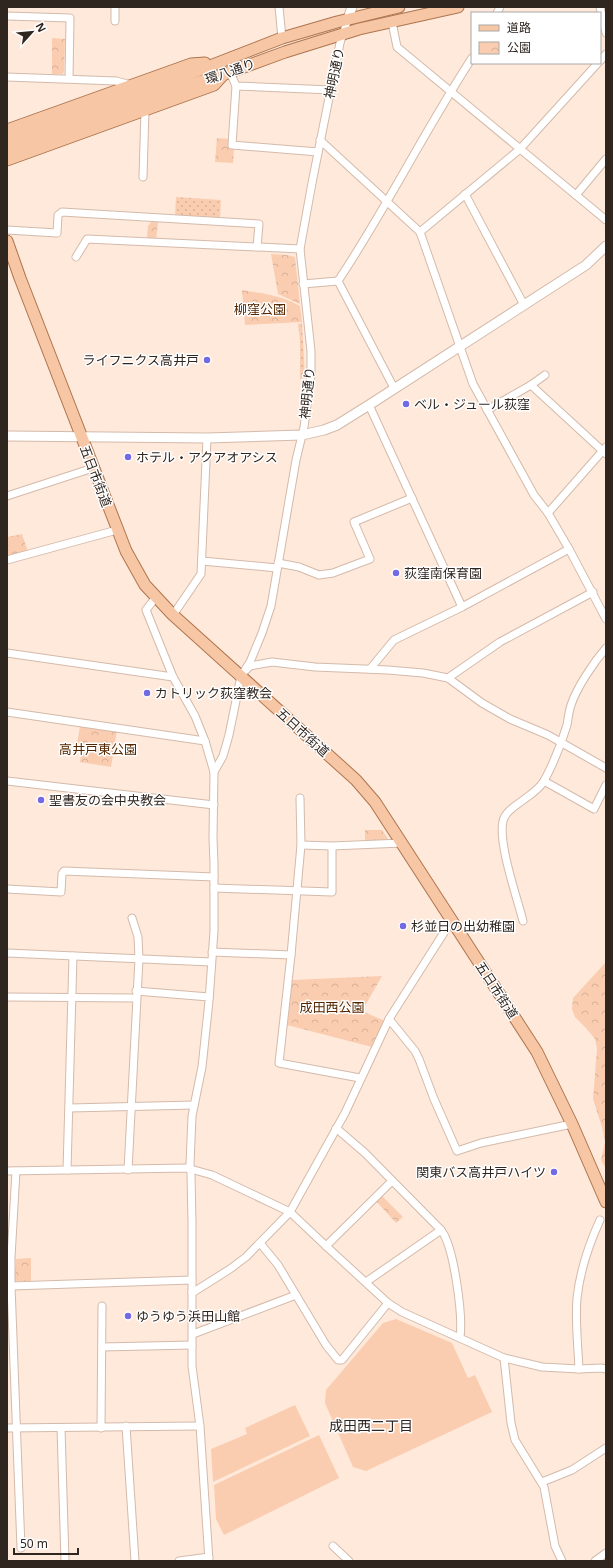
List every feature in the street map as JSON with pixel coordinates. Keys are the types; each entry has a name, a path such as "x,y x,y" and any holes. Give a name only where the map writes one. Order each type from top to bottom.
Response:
{"main road":[{"name":"環八通り","path":"7,150 219,61 282,38 348,19 398,7"},
{"name":"環八通り","path":"7,141 227,73 285,52 343,34 458,7"},
{"path":"7,130 191,64 219,61"},
{"path":"7,160 214,85 227,73"},
{"name":"五日市街道","path":"7,241 80,436 117,530 138,574 156,597 173,615 356,780 375,802 537,1052 572,1124 606,1202"}],"street":[{"path":"115,7 115,21"},
{"path":"279,7 282,38"},
{"name":"神明通り","path":"214,772 223,756 241,676 250,662 262,633 272,601 296,460 302,435 311,375 310,344 300,249 330,90 343,34 352,7"},
{"path":"600,7 606,33"},
{"path":"7,16 70,18 69,78"},
{"path":"392,22 397,47 606,220"},
{"path":"338,281 387,202 450,91 471,60"},
{"path":"420,232 520,149 597,64"},
{"path":"227,73 236,86 232,145 318,152"},
{"path":"7,76 116,81 131,85"},
{"path":"236,86 330,90"},
{"path":"143,177 145,110"},
{"path":"320,140 420,232 473,384 534,495 548,514 569,549 606,619"},
{"path":"576,195 606,159"},
{"path":"465,194 524,305"},
{"path":"7,230 57,233 58,214 62,212 259,224 257,247"},
{"path":"76,256 87,239 300,249"},
{"path":"7,436 207,438 302,435 324,430 337,425 369,405 586,265 606,246"},
{"path":"303,284 338,281"},
{"path":"338,281 394,388"},
{"path":"487,410 531,385 545,375"},
{"path":"531,385 605,451 548,514"},
{"path":"369,405 462,608"},
{"path":"173,615 201,574 207,438"},
{"path":"7,496 93,468"},
{"path":"202,561 299,567 319,575 333,574 370,559 354,522 412,498"},
{"path":"7,560 117,530"},
{"path":"370,669 394,640 462,608 569,549"},
{"path":"448,678 500,642 593,592"},
{"path":"156,597 146,610 174,677 195,716 205,741 214,772 214,888 212,952 202,1067 194,1105 190,1169 193,1375 200,1426 209,1559 179,1561"},
{"path":"601,610 606,604"},
{"path":"523,921 504,849 502,831 503,819 511,809 534,793 544,781 561,742 571,704 597,658 606,648"},
{"path":"7,653 174,677"},
{"path":"241,676 250,666 272,662 315,667 370,669 448,678 482,703 510,719 548,734 606,768"},
{"path":"7,712 205,741"},
{"path":"7,781 214,805"},
{"path":"544,781 594,809 606,785"},
{"path":"300,798 301,844 279,1063 360,1078"},
{"path":"301,844 332,846 402,843"},
{"path":"214,888 332,892 332,846"},
{"path":"7,889 61,892 62,874 64,871 214,877"},
{"path":"128,1170 139,958 138,936 132,918"},
{"path":"192,1292 230,1269 246,1257 290,1212 350,1102 388,1019 452,920"},
{"path":"212,952 291,955"},
{"path":"7,953 211,962"},
{"path":"67,1170 70,1108 73,956"},
{"path":"7,998 136,995 209,997"},
{"path":"388,1019 408,1042 420,1059 434,1099 457,1151 481,1143 572,1124"},
{"path":"70,1108 194,1105"},
{"path":"336,1128 365,1153 441,1230 446,1238 457,1284 462,1325 460,1337"},
{"path":"7,1171 190,1169 212,1175 290,1212 388,1303 402,1312 504,1358 542,1367 606,1369"},
{"path":"16,1171 11,1256 11,1286 15,1428 21,1548"},
{"path":"326,1246 392,1181"},
{"path":"579,1369 577,1297 592,1239 600,1220"},
{"path":"366,1282 441,1230"},
{"path":"260,1243 278,1265 326,1345 338,1360 342,1360 388,1303"},
{"path":"11,1286 192,1280"},
{"path":"193,1334 296,1295"},
{"path":"101,1428 102,1306"},
{"path":"102,1346 192,1345"},
{"path":"504,1358 511,1423 515,1440 542,1482 555,1546 562,1561"},
{"path":"126,1426 135,1561"},
{"path":"7,1428 200,1426"},
{"path":"61,1428 65,1561"},
{"path":"542,1482 572,1470 606,1448"},
{"path":"333,1546 349,1561"},
{"path":"595,1561 606,1553"}],"green space":[{"path":"52,38 65,39 63,74 52,74"},
{"path":"217,138 229,139 229,148 234,148 233,163 215,162"},
{"path":"176,197 221,200 220,218 175,217"},
{"path":"151,222 158,222 156,242 151,241 147,237 148,226"},
{"name":"柳窪公園","path":"271,254 295,257 300,304 278,294"},
{"name":"柳窪公園","path":"242,290 279,297 293,302 300,306 302,322 245,325"},
{"path":"302,323 305,378 300,379 300,340 298,324"},
{"path":"22,534 28,552 7,557 7,537"},
{"name":"高井戸東公園","path":"80,726 117,730 111,767 80,762 82,745 77,744"},
{"path":"365,830 382,830 390,842 365,843"},
{"path":"606,962 605,1167 601,1160 605,1142 593,1099 597,1049 595,1039 575,1017 572,1009 573,998"},
{"name":"成田西公園","path":"382,976 362,1011 385,1021 372,1047 287,1025 292,980"},
{"path":"381,1195 403,1217 396,1223 376,1201"},
{"path":"31,1258 31,1281 14,1281 16,1259"},
{"path":"396,1319 452,1343 468,1378 475,1375 492,1412 366,1471 353,1467 325,1403 326,1390 383,1323"},
{"path":"295,1405 310,1436 213,1482 211,1449 247,1434 245,1428"},
{"path":"319,1435 339,1478 224,1535 216,1519 214,1485"}],"place":[{"name":"ライフニクス高井戸","path":"207,360"},
{"name":"ベル・ジュール荻窪","path":"406,404"},
{"name":"ホテル・アクアオアシス","path":"128,457"},
{"name":"荻窪南保育園","path":"396,573"},
{"name":"カトリック荻窪教会","path":"147,693"},
{"name":"聖書友の会中央教会","path":"41,800"},
{"name":"杉並日の出幼稚園","path":"403,926"},
{"name":"関東バス高井戸ハイツ","path":"554,1172"},
{"name":"ゆうゆう浜田山館","path":"128,1316"}],"district":[{"name":"成田西二丁目","path":"371,1425"}]}
